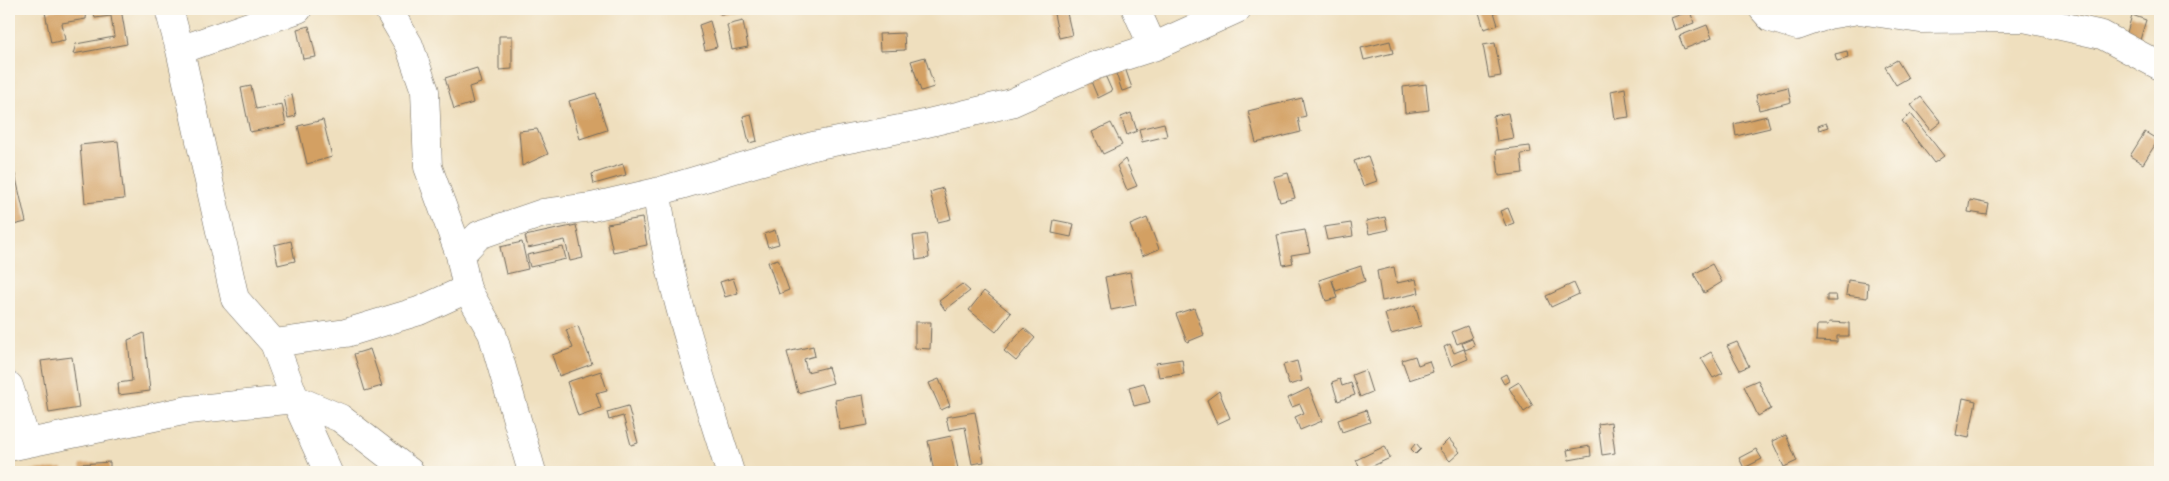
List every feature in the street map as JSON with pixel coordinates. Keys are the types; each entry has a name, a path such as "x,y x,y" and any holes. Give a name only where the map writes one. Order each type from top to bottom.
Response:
{"street":[{"path":"169,9 180,50 234,299 274,343 295,398 328,472"},
{"path":"180,50 298,9"},
{"path":"388,9 409,45 425,91 428,167 460,256 467,289 492,333 532,472"},
{"path":"1136,9 1153,47"},
{"path":"460,256 479,235 543,213 592,207 658,192 813,146 915,126 1011,104 1094,66 1153,47 1237,9"},
{"path":"1763,9 1771,18 1797,26 1828,15 1859,10 1920,19 2024,18 2102,35 2160,66"},
{"path":"658,192 662,234 680,305 730,472"},
{"path":"274,343 346,333 419,311 467,289"},
{"path":"9,386 18,445 188,410 295,398 340,418 410,472"}],"building":[{"path":"61,9 87,9 86,19 62,23 65,40 51,43 45,12"},
{"path":"93,9 121,9 127,44 73,54 76,44 114,37 111,16 95,18"},
{"path":"629,9 654,9 654,10 629,12"},
{"path":"718,9 734,9 735,13 720,14"},
{"path":"1053,9 1066,9 1072,35 1059,38"},
{"path":"1158,9 1170,9 1160,13"},
{"path":"1478,9 1493,9 1498,25 1484,29"},
{"path":"1690,11 1694,23 1675,30 1671,18"},
{"path":"2132,15 2146,20 2140,40 2126,36"},
{"path":"710,21 717,47 705,50 699,25"},
{"path":"743,21 748,47 732,50 727,25"},
{"path":"1707,25 1712,38 1684,49 1679,36"},
{"path":"309,26 316,57 303,59 297,29"},
{"path":"904,33 905,50 880,51 879,34"},
{"path":"499,36 512,36 512,69 499,70"},
{"path":"1390,41 1393,53 1364,60 1361,48"},
{"path":"1495,43 1501,76 1489,78 1483,45"},
{"path":"1847,51 1848,58 1837,61 1835,54"},
{"path":"925,57 934,87 921,91 911,61"},
{"path":"1897,60 1908,78 1896,85 1885,67"},
{"path":"1124,65 1132,88 1122,91 1114,68"},
{"path":"477,68 481,83 469,87 473,103 454,109 445,78"},
{"path":"1104,73 1112,91 1098,98 1090,79"},
{"path":"1426,84 1429,110 1405,113 1403,87"},
{"path":"251,86 256,109 282,104 286,125 250,132 241,88"},
{"path":"1788,87 1791,102 1759,110 1756,95"},
{"path":"1625,88 1629,117 1615,119 1611,91"},
{"path":"596,93 607,130 580,139 569,101"},
{"path":"292,95 296,116 288,118 284,97"},
{"path":"1921,97 1941,122 1931,130 1911,105"},
{"path":"1302,98 1306,116 1298,118 1301,132 1256,143 1248,111"},
{"path":"1131,113 1137,131 1127,135 1121,117"},
{"path":"1508,113 1513,138 1497,141 1493,116"},
{"path":"751,114 757,141 749,143 743,116"},
{"path":"1911,114 1944,156 1934,163 1902,121"},
{"path":"1767,116 1770,128 1736,136 1734,124"},
{"path":"323,120 332,157 307,164 298,126"},
{"path":"1111,123 1122,145 1103,154 1092,132"},
{"path":"1164,123 1167,136 1142,142 1139,129"},
{"path":"1826,123 1828,127 1819,130 1818,126"},
{"path":"537,129 548,154 522,166 519,131"},
{"path":"2145,132 2158,140 2143,164 2130,156"},
{"path":"118,141 124,199 85,203 80,145"},
{"path":"1530,146 1531,153 1521,154 1523,173 1499,176 1496,150"},
{"path":"1368,156 1377,181 1363,186 1354,161"},
{"path":"1125,159 1137,186 1127,190 1117,166"},
{"path":"623,164 626,175 594,184 592,174"},
{"path":"1288,173 1295,198 1280,202 1273,177"},
{"path":"15,174 26,222 9,226 9,176"},
{"path":"943,188 951,219 938,222 930,192"},
{"path":"1970,200 1989,204 1987,215 1968,212"},
{"path":"1508,208 1514,223 1506,226 1500,211"},
{"path":"1385,217 1388,230 1369,234 1366,221"},
{"path":"642,218 647,245 613,252 607,224"},
{"path":"1147,218 1159,249 1142,256 1130,225"},
{"path":"1054,220 1074,224 1071,237 1052,233"},
{"path":"1351,223 1353,236 1327,240 1324,227"},
{"path":"576,225 583,258 570,261 565,240 528,248 525,236"},
{"path":"775,230 779,244 768,247 764,234"},
{"path":"1305,230 1310,252 1291,255 1293,263 1283,265 1277,235"},
{"path":"926,234 929,258 916,260 913,236"},
{"path":"291,241 295,261 278,265 274,245"},
{"path":"522,242 528,269 506,274 500,247"},
{"path":"563,247 566,259 530,267 527,255"},
{"path":"778,259 789,290 779,294 768,262"},
{"path":"1712,264 1722,282 1704,293 1694,274"},
{"path":"1361,266 1365,281 1336,291 1332,280 1337,298 1326,301 1319,280"},
{"path":"1394,267 1397,283 1416,279 1419,293 1382,301 1377,271"},
{"path":"1130,272 1136,305 1111,310 1105,277"},
{"path":"733,278 738,293 725,297 720,282"},
{"path":"1848,280 1868,283 1867,298 1846,295"},
{"path":"1574,283 1579,294 1551,307 1546,296"},
{"path":"962,284 970,291 945,310 939,301"},
{"path":"984,291 1011,313 996,332 969,310"},
{"path":"1827,295 1836,295 1837,301 1827,301"},
{"path":"1415,305 1421,326 1391,334 1385,314"},
{"path":"1194,308 1204,335 1187,342 1176,314"},
{"path":"915,322 931,322 930,349 915,348"},
{"path":"1829,322 1849,323 1849,336 1837,336 1837,342 1816,341 1817,325 1828,325"},
{"path":"578,326 592,364 559,376 552,355 573,348 566,330"},
{"path":"1467,326 1472,338 1457,344 1452,332"},
{"path":"1024,328 1035,338 1016,361 1004,351"},
{"path":"144,333 150,391 119,395 118,383 132,381 128,340"},
{"path":"1472,339 1475,346 1465,350 1462,343"},
{"path":"1737,342 1749,366 1740,370 1727,346"},
{"path":"1450,344 1454,353 1464,349 1468,359 1451,366 1444,347"},
{"path":"813,346 815,356 804,359 807,372 828,367 833,383 798,393 787,352"},
{"path":"370,349 382,386 365,391 354,354"},
{"path":"1711,352 1723,373 1713,378 1701,358"},
{"path":"1415,356 1418,365 1429,361 1433,372 1409,380 1402,360"},
{"path":"72,357 79,408 49,413 41,361"},
{"path":"1182,359 1184,374 1159,377 1156,363"},
{"path":"1297,361 1302,381 1289,385 1283,365"},
{"path":"1365,370 1372,392 1360,397 1352,375"},
{"path":"601,371 607,390 596,393 601,408 578,416 567,382"},
{"path":"1506,374 1509,381 1504,384 1500,377"},
{"path":"939,379 950,406 941,410 929,383"},
{"path":"1340,379 1342,386 1351,383 1355,395 1338,401 1332,382"},
{"path":"1758,380 1771,409 1758,416 1744,386"},
{"path":"1519,382 1533,406 1524,412 1509,388"},
{"path":"1144,383 1150,402 1134,406 1129,387"},
{"path":"1309,388 1322,421 1300,430 1295,417 1304,413 1300,404 1292,407 1288,398"},
{"path":"1219,391 1230,418 1217,424 1207,400"},
{"path":"863,395 868,425 840,430 835,400"},
{"path":"1963,398 1976,401 1969,438 1956,435"},
{"path":"628,406 638,443 631,445 623,416 609,420 607,412"},
{"path":"1366,410 1370,422 1342,432 1338,420"},
{"path":"975,412 984,462 972,464 965,427 949,430 946,417"},
{"path":"1611,422 1615,453 1602,455 1598,424"},
{"path":"1786,435 1797,461 1784,467 1772,441"},
{"path":"951,436 958,469 934,472 928,441"},
{"path":"1449,439 1460,452 1450,461 1439,449"},
{"path":"1416,443 1421,449 1416,454 1411,449"},
{"path":"1385,446 1390,458 1362,471 1356,460"},
{"path":"1590,446 1591,456 1569,460 1567,450"},
{"path":"1756,449 1762,459 1744,468 1739,458"},
{"path":"110,462 110,472 81,472 80,464"},
{"path":"63,468 63,472 31,472 31,470"},
{"path":"1627,469 1627,472 1596,472 1596,470"}]}
